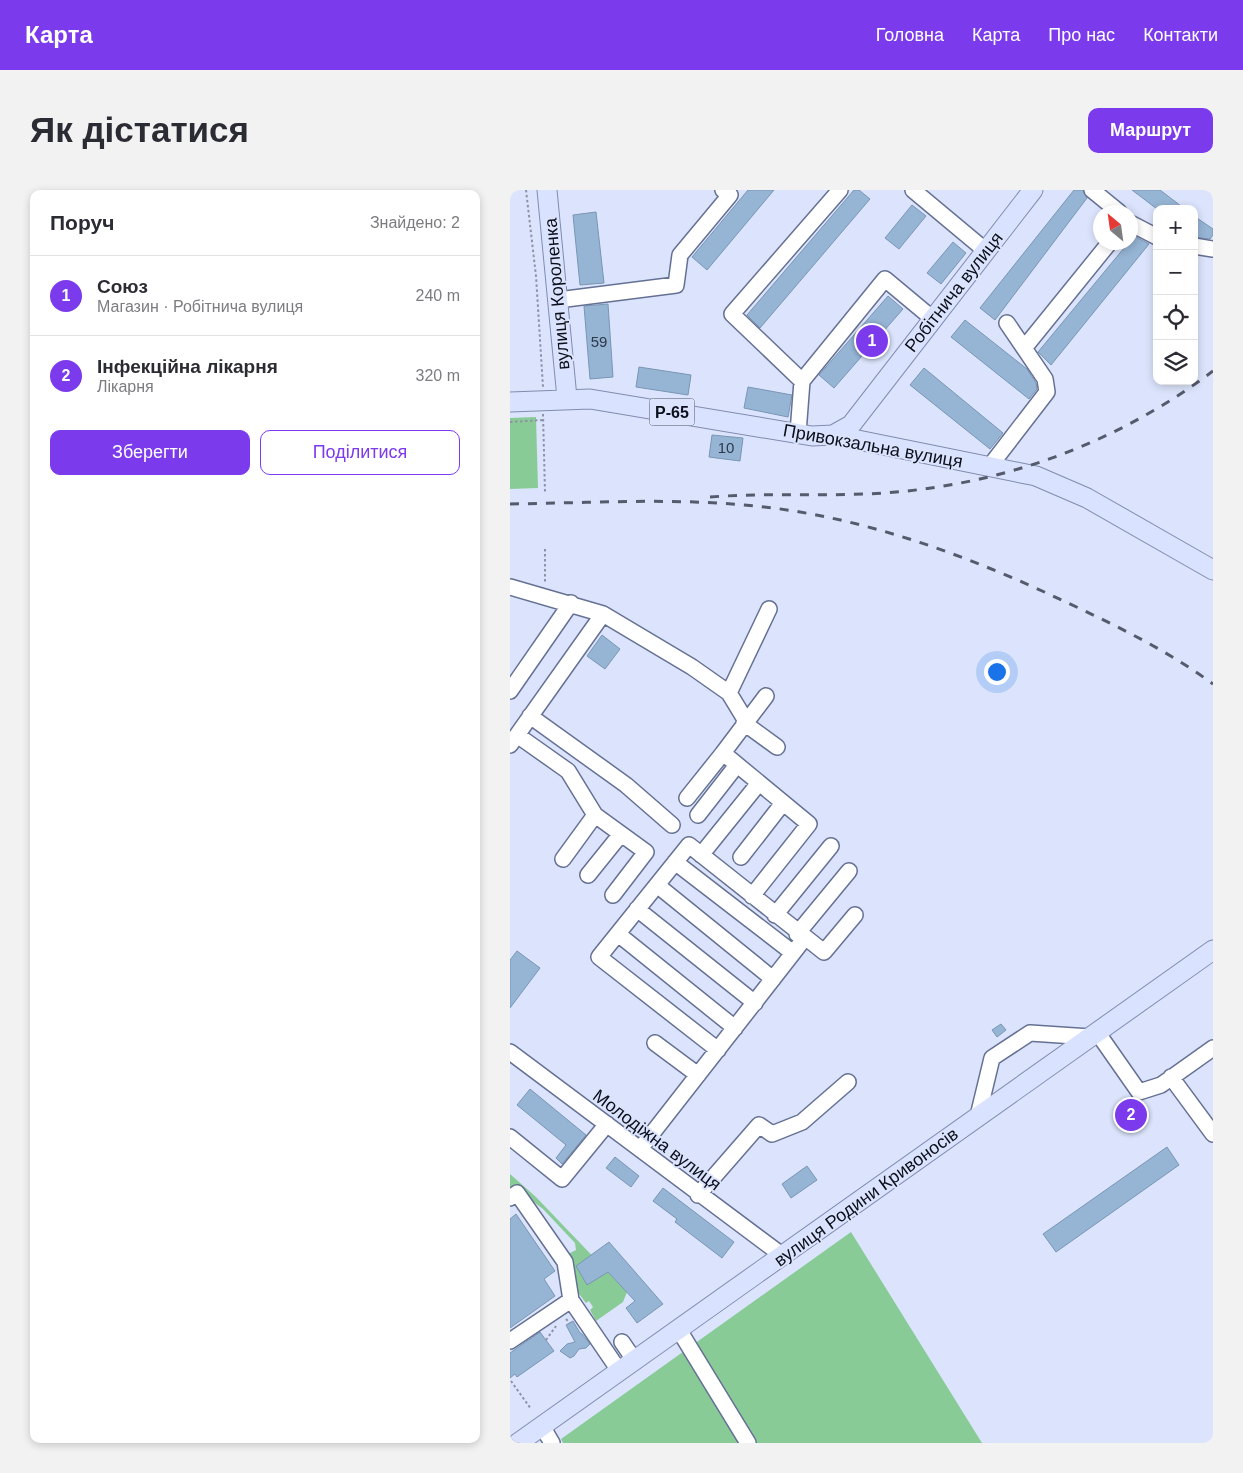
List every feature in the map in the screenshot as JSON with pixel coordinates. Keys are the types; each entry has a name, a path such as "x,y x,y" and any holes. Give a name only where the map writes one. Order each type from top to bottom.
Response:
{"main road":[{"name":"вулиця Короленка","path":"547,190 567,398"},
{"name":"Робітнича вулиця","path":"833,435 851,425 1033,190"},
{"name":"Привокзальна вулиця","path":"510,402 567,398 590,399 812,436 833,435 1036,476 1087,498 1213,570"},
{"name":"вулиця Родини Кривоносів","path":"518,1443 628,1367 1213,950"}],"street":[{"path":"558,300 676,285 680,255 730,195 723,190"},
{"path":"802,381 732,314 840,190"},
{"path":"913,190 986,251"},
{"path":"1092,190 1110,205"},
{"path":"1138,227 1153,235"},
{"path":"1198,247 1213,249"},
{"path":"1025,347 1104,250"},
{"path":"798,433 802,381 885,279 933,319"},
{"path":"990,466 1047,392 1045,379 1025,347 1006,322"},
{"path":"510,587 603,614 692,667 729,693 745,722 777,747"},
{"path":"510,691 571,604"},
{"path":"729,693 769,609"},
{"path":"603,614 513,740 568,771 595,815 646,852 613,895"},
{"path":"687,798 766,696"},
{"path":"530,716 626,785 672,824"},
{"path":"723,753 809,824 752,896"},
{"path":"698,815 737,765"},
{"path":"701,855 760,783"},
{"path":"741,856 783,803"},
{"path":"563,859 595,815"},
{"path":"588,875 621,834"},
{"path":"718,1050 599,957 689,845 775,916 824,952 855,915"},
{"path":"775,916 831,846"},
{"path":"675,862 793,953"},
{"path":"640,1149 793,953 801,936 849,871"},
{"path":"656,885 773,979"},
{"path":"637,909 755,1003"},
{"path":"618,934 735,1028"},
{"path":"978,1116 992,1058 1030,1033 1094,1034 1139,1092 1161,1085 1213,1048"},
{"path":"655,1043 698,1076"},
{"name":"Молодіжна вулиця","path":"510,1052 698,1195 783,1256"},
{"path":"1172,1077 1213,1134"},
{"path":"698,1195 759,1125 772,1134 802,1122 848,1082"},
{"path":"510,1138 562,1179 607,1124"},
{"path":"510,1198 517,1193 566,1262 565,1308 628,1367"},
{"path":"510,1341 565,1308"},
{"path":"679,1330 748,1443"},
{"path":"622,1342 628,1367"},
{"path":"542,1426 552,1443"}],"path":[{"path":"526,190 536,276 543,389"},
{"path":"543,410 545,492"},
{"path":"510,422 543,420"},
{"path":"545,549 546,596"},
{"path":"565,1308 570,1323"},
{"path":"546,1340 559,1322 565,1308"},
{"path":"510,1381 531,1409"}],"green space":[{"path":"536,417 538,488 510,489 510,418"},
{"path":"510,1174 536,1197 627,1292 623,1302 596,1321 590,1310 593,1307 589,1301 586,1303 573,1286 568,1254 576,1250 575,1243 543,1209 517,1189 510,1190"},
{"path":"851,1232 982,1443 563,1443 561,1439"}],"building":[{"path":"748,190 774,190 707,270 692,257"},
{"path":"854,190 859,190 870,199 760,328 747,315"},
{"path":"1074,190 1083,190 1087,198 995,320 980,308"},
{"path":"1132,190 1160,190 1180,205 1153,205"},
{"path":"912,205 926,216 899,249 885,238"},
{"path":"596,212 604,283 580,285 573,215"},
{"path":"1198,219 1213,229 1213,235 1210,239 1198,238"},
{"path":"1138,238 1149,244 1051,365 1038,352 1122,250 1138,250"},
{"path":"953,242 966,253 941,284 927,273"},
{"path":"888,296 903,309 834,388 819,375"},
{"path":"608,304 613,377 590,379 584,306"},
{"path":"965,320 1027,369 1036,383 1037,389 1029,399 951,337"},
{"path":"639,367 691,375 688,395 636,387"},
{"path":"924,368 1003,433 990,449 910,385"},
{"path":"748,387 792,395 788,417 744,408"},
{"path":"712,435 743,438 740,461 709,457"},
{"path":"602,635 620,649 605,669 587,656"},
{"path":"517,951 540,968 510,1008 510,960"},
{"path":"1001,1024 1006,1030 997,1037 992,1030"},
{"path":"530,1089 586,1135 562,1164 556,1158 566,1145 517,1105"},
{"path":"1167,1147 1179,1165 1056,1252 1043,1234"},
{"path":"615,1157 639,1176 631,1187 606,1168"},
{"path":"807,1166 817,1180 791,1198 782,1184"},
{"path":"663,1188 734,1242 722,1258 675,1222 677,1219 653,1201"},
{"path":"516,1214 555,1271 544,1279 555,1296 510,1328 510,1219"},
{"path":"609,1242 663,1304 637,1323 626,1308 635,1301 608,1272 587,1285 576,1266"},
{"path":"573,1321 580,1333 590,1344 586,1348 579,1349 570,1358 560,1351 567,1344 575,1342 566,1325"},
{"path":"540,1332 554,1351 517,1377 515,1374 510,1378 510,1353"}],"railway":[{"path":"710,497 865,494 959,483 1004,473 1049,459 1092,442 1134,422 1174,398 1213,371"},
{"path":"510,504 715,503 786,510 870,527 951,553 1030,585 1143,640 1213,684"}],"place":[{"name":"Союз","path":"872,341"},
{"name":"Інфекційна лікарня","path":"1131,1115"}]}
